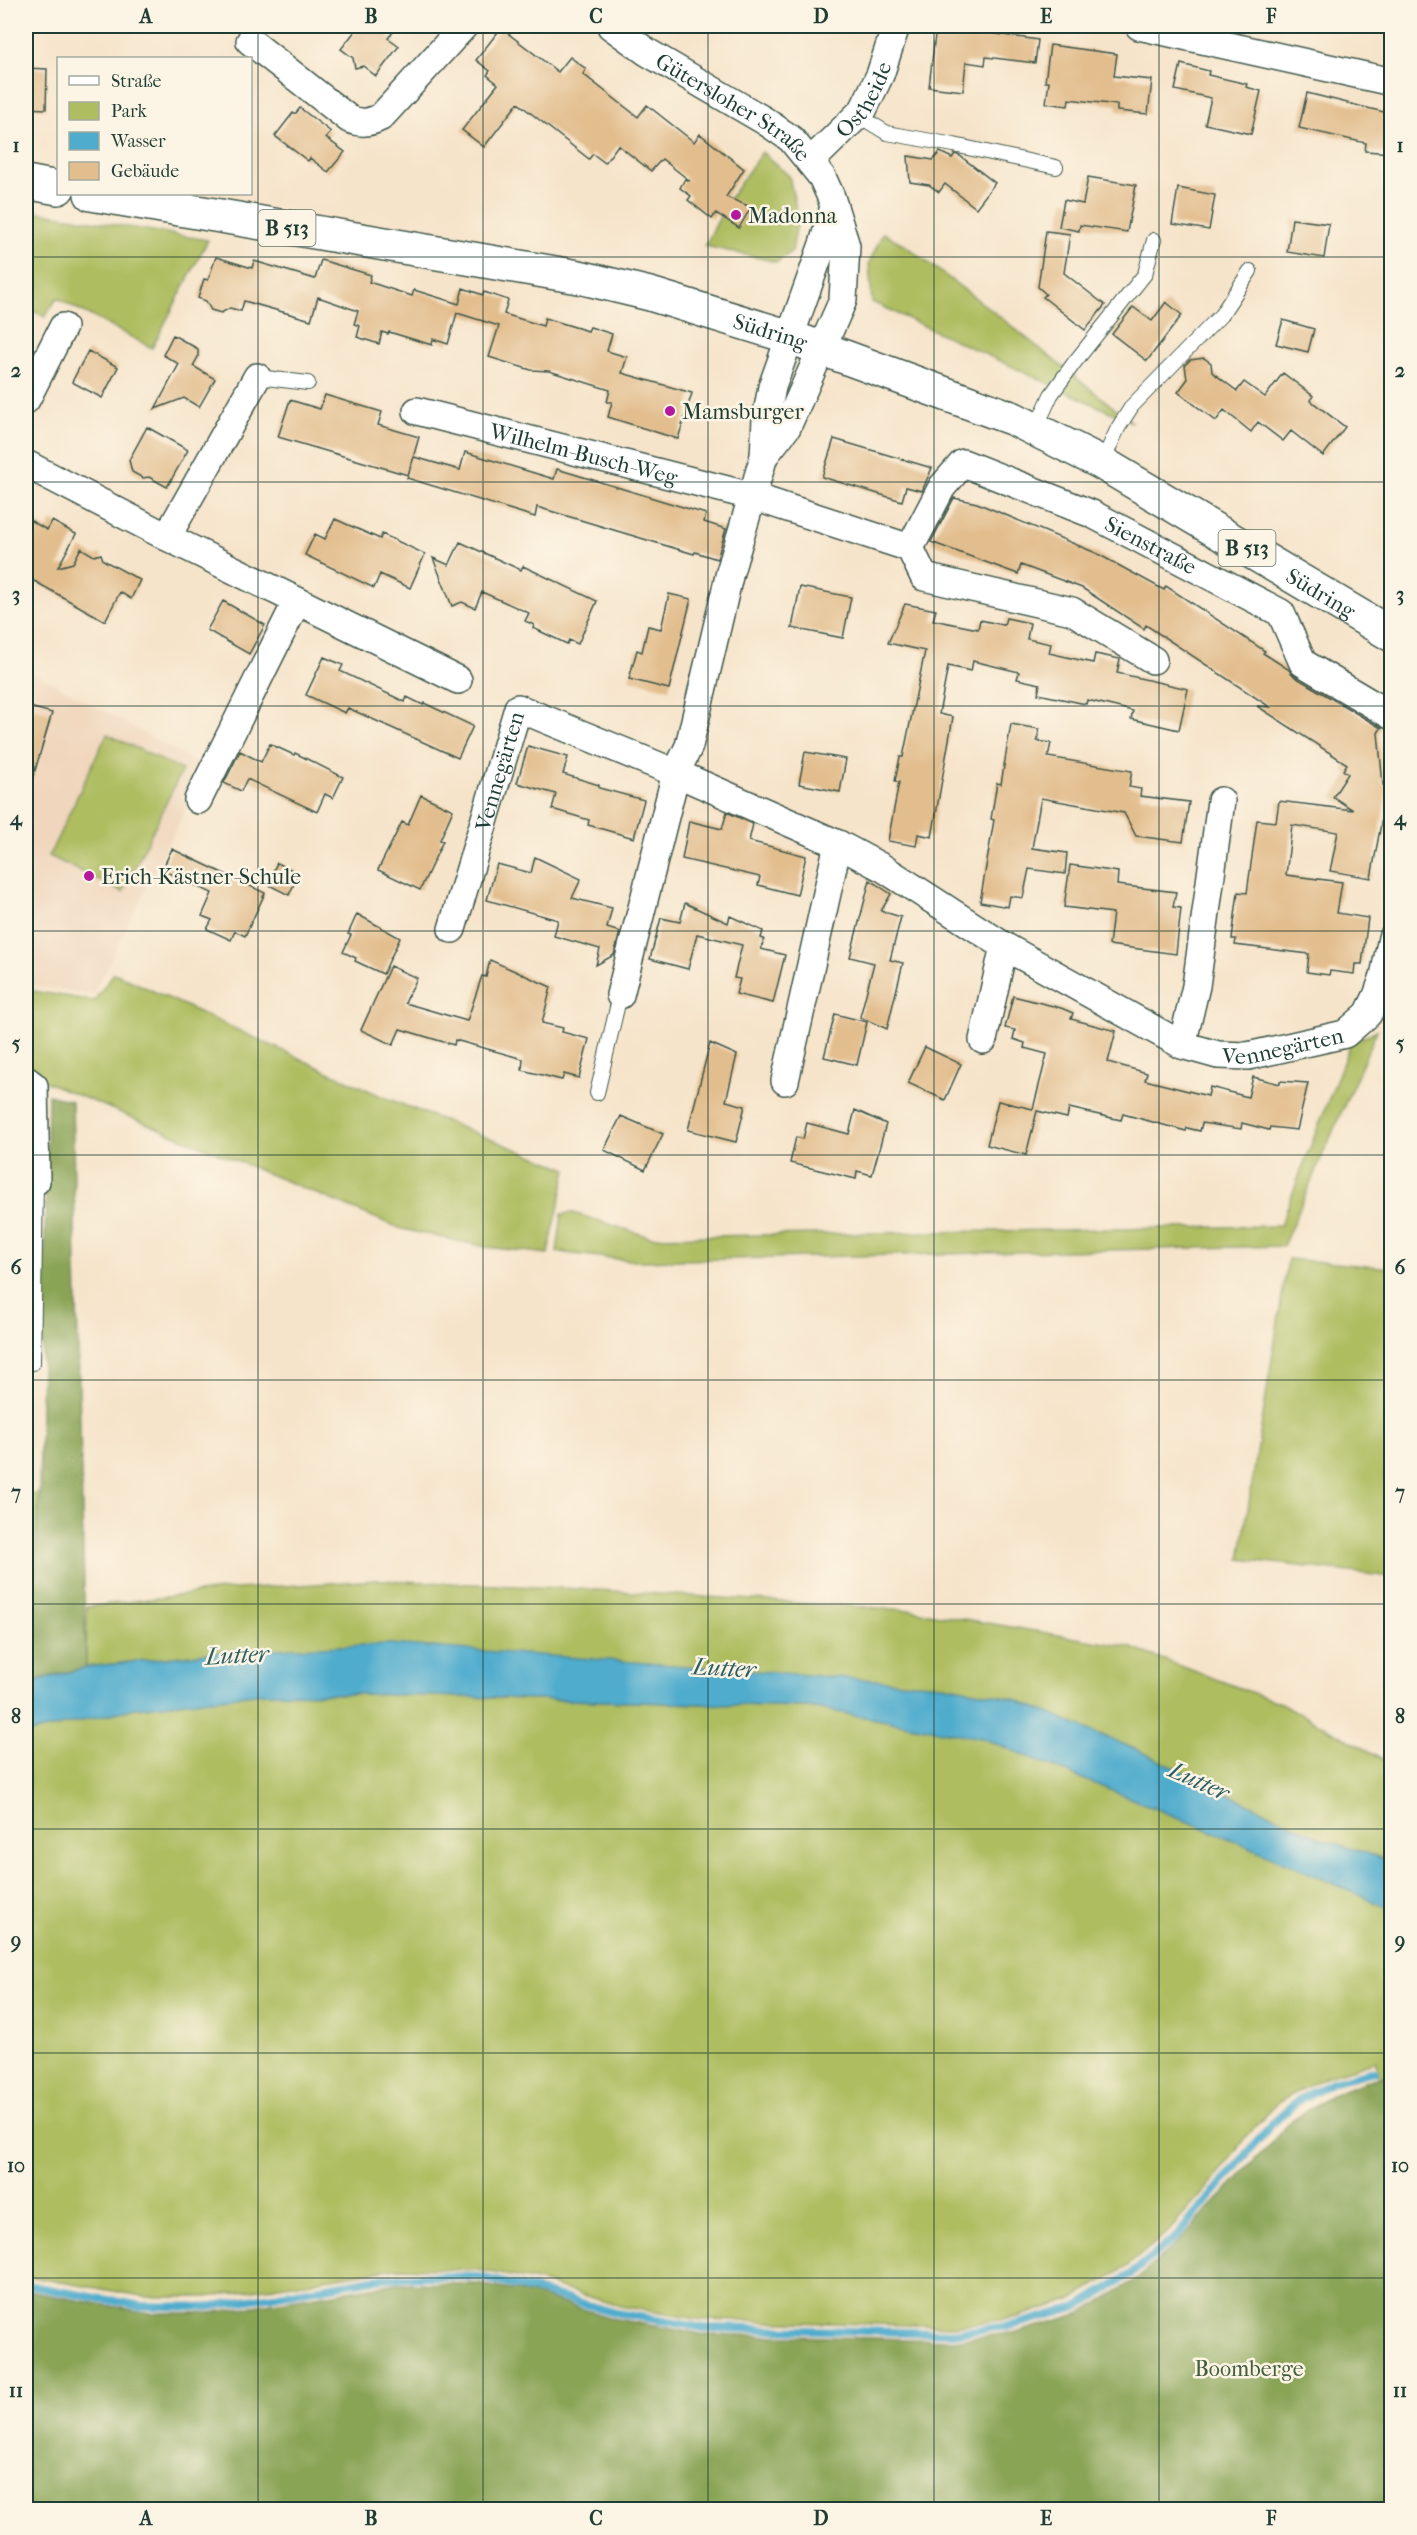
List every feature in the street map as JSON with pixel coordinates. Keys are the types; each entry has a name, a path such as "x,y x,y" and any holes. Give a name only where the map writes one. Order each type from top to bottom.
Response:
{"main road":[{"path":"26,182 57,188"},
{"name":"Südring","path":"97,195 579,277 650,294 790,336 1014,419 1102,463 1392,635"}],"street":[{"path":"250,41 349,119 360,123 371,122 381,117 464,26"},
{"name":"Gütersloher Straße","path":"611,26 646,52 765,121 791,139 822,177 846,246 843,300 823,348"},
{"name":"Ostheide","path":"811,161 859,116 880,75 896,26"},
{"path":"1139,26 1392,82"},
{"path":"620,995 676,773 689,746 751,496 764,456 766,419 772,387 824,244 834,207"},
{"path":"26,400 63,327"},
{"path":"764,456 787,427 823,348"},
{"path":"167,537 257,377"},
{"name":"Wilhelm-Busch-Weg","path":"417,411 751,496"},
{"name":"Sienstraße","path":"910,548 942,487 963,463 1092,514 1281,613 1304,663 1392,716"},
{"path":"26,464 167,537 458,680"},
{"path":"751,496 910,548 924,577 1072,611 1153,660"},
{"path":"198,800 297,601"},
{"name":"Vennegärten","path":"452,929 518,708 676,773 838,844 883,868 1004,946 1182,1045 1218,1055 1248,1056 1345,1034 1368,1014 1377,996 1392,938"},
{"path":"1182,1045 1196,986 1221,801"},
{"path":"785,1081 838,844"},
{"path":"983,1040 1004,946"},
{"path":"26,1080 34,1086 31,1182"}],"lane":[{"path":"859,116 887,133 1056,167"},
{"path":"1035,430 1051,395 1145,274 1154,240"},
{"path":"1102,463 1118,428 1132,406 1221,315 1250,271"},
{"path":"257,377 308,383"},
{"path":"597,1094 620,995"},
{"path":"31,1182 33,1363"}],"shaded area":[{"name":"Erich-Kästner-Schule","path":"26,668 206,768 93,995 26,985"}],"green space":[{"path":"762,152 789,176 798,218 792,251 777,262 705,246 729,199"},
{"path":"26,210 208,240 152,348 57,298 45,317 26,307"},
{"path":"883,233 903,244 990,309 1132,422 872,302 869,263"},
{"path":"107,734 182,770 123,892 49,856"},
{"path":"114,973 381,1096 567,1169 548,1254 486,1247 402,1229 39,1079 26,1070 26,990 94,1001"},
{"path":"1377,1030 1283,1246 636,1261 557,1252 562,1214 574,1213 650,1237 1280,1226 1350,1044"},
{"path":"48,1095 72,1101 86,1667 29,1682 39,1493"},
{"path":"1288,1259 1391,1268 1391,1577 1240,1559"},
{"path":"39,1493 29,1682 26,1684 26,1497"},
{"path":"378,1580 582,1589 910,1610 1129,1647 1283,1704 1391,1763 1391,1861 1322,1839 1137,1750 1012,1698 942,1685 630,1663 226,1651 86,1667 87,1607 222,1590"},
{"path":"263,1693 809,1707 982,1738 1243,1844 1391,1909 1391,2075 1378,2078 1376,2061 1325,2077 1279,2102 1247,2135 1210,2185 1168,2232 1124,2269 1071,2300 1014,2318 954,2326 702,2320 620,2306 537,2281 479,2270 396,2268 207,2297 148,2297 26,2276 26,1734 136,1708"},
{"name":"Boomberge","path":"1391,2075 1391,2509 26,2509 26,2291 149,2313 210,2313 397,2283 477,2284 529,2293 615,2319 700,2334 953,2340 1019,2332 1081,2313 1136,2280 1179,2241 1293,2119 1334,2094 1372,2079"}],"water":[{"name":"Lutter","path":"390,1644 942,1685 1012,1698 1137,1750 1322,1839 1391,1861 1391,1909 1243,1844 982,1738 809,1707 263,1693 136,1708 26,1734 26,1684 87,1667 226,1651"}],"building":[{"path":"359,26 398,26 388,38 399,46 376,76 363,66 355,68 353,58 341,49"},
{"path":"936,26 990,30 989,33 1038,40 1035,63 986,57 985,65 966,62 963,91 929,87"},
{"path":"501,28 558,72 570,57 586,69 583,74 638,117 647,105 694,142 700,134 744,169 726,197 751,207 739,228 716,213 712,219 688,200 691,196 680,188 685,179 690,181 662,159 651,171 618,145 605,163 593,154 589,159 518,103 484,147 462,130 498,84 487,75 490,71 476,60"},
{"path":"1050,45 1117,54 1114,76 1152,80 1148,114 1117,111 1117,105 1069,99 1068,106 1046,103 1049,82 1045,82"},
{"path":"1181,64 1209,71 1208,75 1247,84 1246,87 1261,91 1251,134 1205,124 1211,98 1175,90"},
{"path":"26,68 47,69 46,109 26,108"},
{"path":"1307,93 1392,114 1392,153 1365,151 1366,143 1299,128"},
{"path":"300,108 331,132 326,138 345,152 328,172 310,158 308,161 275,136 293,113"},
{"path":"940,152 952,158 955,154 960,156 995,183 976,208 945,184 939,192 929,185 910,182 908,156 933,160"},
{"path":"1088,177 1136,185 1127,232 1080,225 1079,231 1059,227 1064,200 1083,204"},
{"path":"1178,188 1215,195 1209,230 1172,224"},
{"path":"1292,219 1329,224 1324,258 1287,252"},
{"path":"1046,231 1070,234 1064,273 1105,305 1085,330 1043,297 1046,294 1038,287"},
{"path":"216,257 252,268 254,261 315,279 321,260 371,275 369,282 412,296 414,290 459,304 463,288 508,300 504,314 543,326 545,318 588,331 590,327 612,334 607,351 627,357 622,373 692,393 678,439 608,417 612,402 607,402 610,390 549,371 531,370 489,357 499,326 457,313 448,344 433,339 432,345 389,332 388,334 382,332 379,344 357,337 360,326 354,324 358,311 318,297 311,320 244,301 241,311 230,308 221,313 211,310 206,301 198,298 204,279 208,280"},
{"path":"1166,302 1182,315 1147,361 1112,334 1133,307 1152,321"},
{"path":"1283,320 1314,329 1308,352 1276,344"},
{"path":"173,335 198,349 198,357 193,366 215,379 199,407 184,398 155,409 179,364 163,355"},
{"path":"88,351 118,367 102,398 72,382"},
{"path":"1204,358 1211,363 1212,372 1237,391 1244,382 1265,397 1283,373 1313,396 1310,400 1345,427 1323,456 1291,431 1283,441 1258,422 1251,432 1224,410 1216,421 1178,392 1187,380 1185,365 1190,360"},
{"path":"325,395 382,412 378,425 419,437 408,475 278,437 290,400 320,409"},
{"path":"147,427 188,450 167,487 149,477 143,478 132,472 129,460"},
{"path":"834,439 932,468 922,491 906,487 902,501 822,477"},
{"path":"465,452 554,479 557,469 706,514 704,522 726,529 717,559 537,507 535,517 407,478 414,457 460,470"},
{"path":"954,498 977,503 1096,553 1164,590 1166,586 1265,651 1263,653 1288,669 1295,677 1381,728 1378,733 1383,785 1388,786 1371,878 1330,871 1338,832 1292,825 1286,875 1342,882 1337,913 1368,918 1362,964 1355,964 1354,974 1330,971 1329,975 1307,972 1309,954 1235,945 1236,939 1232,939 1238,892 1247,893 1257,820 1276,822 1279,801 1353,810 1333,797 1348,774 1343,770 1347,764 1257,706 1270,707 1146,625 1144,629 1082,588 1021,565 1018,574 931,542"},
{"path":"26,518 47,530 52,521 76,534 58,567 73,563 81,548 94,556 101,554 103,560 140,580 131,599 120,592 105,621 27,577"},
{"path":"335,519 380,539 382,534 425,554 410,588 380,574 374,588 305,555 315,534 325,539"},
{"path":"460,542 521,570 523,566 597,601 578,644 569,640 567,644 533,628 534,625 525,621 529,613 482,592 475,608 462,602 452,606 433,558 449,565"},
{"path":"800,587 851,597 843,638 792,628"},
{"path":"669,594 691,599 669,689 629,679 637,650 642,652 648,626 661,629"},
{"path":"223,601 265,625 249,654 207,630"},
{"path":"905,604 936,610 933,620 978,629 980,620 1004,625 1006,618 1030,623 1027,639 1051,644 1049,653 1093,663 1095,654 1120,659 1117,673 1188,689 1179,730 1131,719 1133,711 1087,700 1086,704 1038,694 1040,684 1017,679 1019,672 973,661 971,671 948,666 939,714 953,717 932,837 918,834 916,846 888,841 899,782 895,781 900,757 903,757 925,651 888,643"},
{"path":"324,657 343,665 340,671 405,702 407,697 423,705 424,703 473,726 458,758 348,708 345,713 306,695"},
{"path":"26,706 52,713 31,784 26,783"},
{"path":"1011,724 1039,729 1037,741 1051,743 1048,757 1132,771 1129,787 1141,789 1140,796 1189,802 1183,842 1136,836 1124,813 1041,798 1032,848 1067,853 1065,874 1029,869 1023,898 1010,896 1008,907 980,902 994,820 991,819 997,783 1001,784"},
{"path":"270,744 294,755 295,753 343,777 333,798 325,794 317,812 247,779 241,791 224,783 240,751 261,762"},
{"path":"528,746 568,757 563,774 599,785 599,788 644,800 634,838 588,825 589,820 552,809 556,794 517,783"},
{"path":"805,752 846,759 840,792 799,784"},
{"path":"421,795 453,810 440,840 443,841 420,890 378,870 402,822 408,825"},
{"path":"727,812 753,824 749,841 806,856 797,895 758,885 760,877 682,859 689,821 722,829"},
{"path":"172,849 265,893 245,936 235,931 231,940 207,929 212,920 202,916 212,893 162,870"},
{"path":"535,857 581,879 572,898 612,908 607,928 620,932 614,955 596,965 600,949 554,936 558,920 487,900 497,864 531,873"},
{"path":"277,863 299,873 289,895 267,884"},
{"path":"1070,865 1118,872 1117,885 1176,892 1173,907 1181,908 1176,954 1109,945 1113,913 1064,907"},
{"path":"870,880 891,894 881,911 901,917 890,960 903,963 887,1029 860,1017 874,963 850,957"},
{"path":"685,903 728,923 730,916 763,931 761,938 764,939 761,949 785,955 773,1003 736,994 740,979 734,978 742,945 697,934 688,969 650,959 661,918 680,922"},
{"path":"357,914 400,938 383,974 355,961 356,958 343,952"},
{"path":"490,960 551,987 542,1023 563,1028 562,1032 589,1039 579,1078 564,1074 562,1080 522,1070 523,1059 455,1040 454,1045 400,1029 393,1045 361,1030 390,966 417,978 405,1003 467,1021 482,976 486,977"},
{"path":"1013,996 1061,1008 1073,1013 1071,1019 1116,1031 1108,1062 1147,1073 1145,1080 1208,1096 1210,1087 1248,1097 1253,1077 1280,1084 1280,1081 1308,1083 1297,1130 1270,1127 1269,1130 1242,1123 1241,1129 1202,1123 1200,1131 1187,1128 1186,1131 1123,1114 1121,1120 1069,1108 1067,1118 1037,1111 1026,1155 987,1145 998,1101 1033,1109 1047,1054 1024,1048 1025,1043 1013,1039 1015,1030 1005,1028"},
{"path":"835,1014 867,1022 857,1065 824,1057"},
{"path":"710,1043 737,1055 726,1101 745,1106 736,1142 688,1130"},
{"path":"925,1047 961,1064 945,1100 908,1083"},
{"path":"855,1110 886,1124 872,1175 857,1171 856,1179 790,1163 796,1137 803,1139 807,1123 849,1134"},
{"path":"621,1116 663,1134 645,1170 604,1150"}],"waterway":[{"path":"26,2285 142,2306 208,2307 374,2279 423,2276 478,2277 617,2313 704,2328 953,2333 1015,2325 1077,2307 1130,2275 1176,2237 1272,2124 1299,2100 1332,2082 1374,2071"}],"place":[{"name":"Madonna","path":"736,215"},
{"name":"Mamsburger","path":"670,411"},
{"name":"Erich-Kästner-Schule","path":"89,876"}]}
